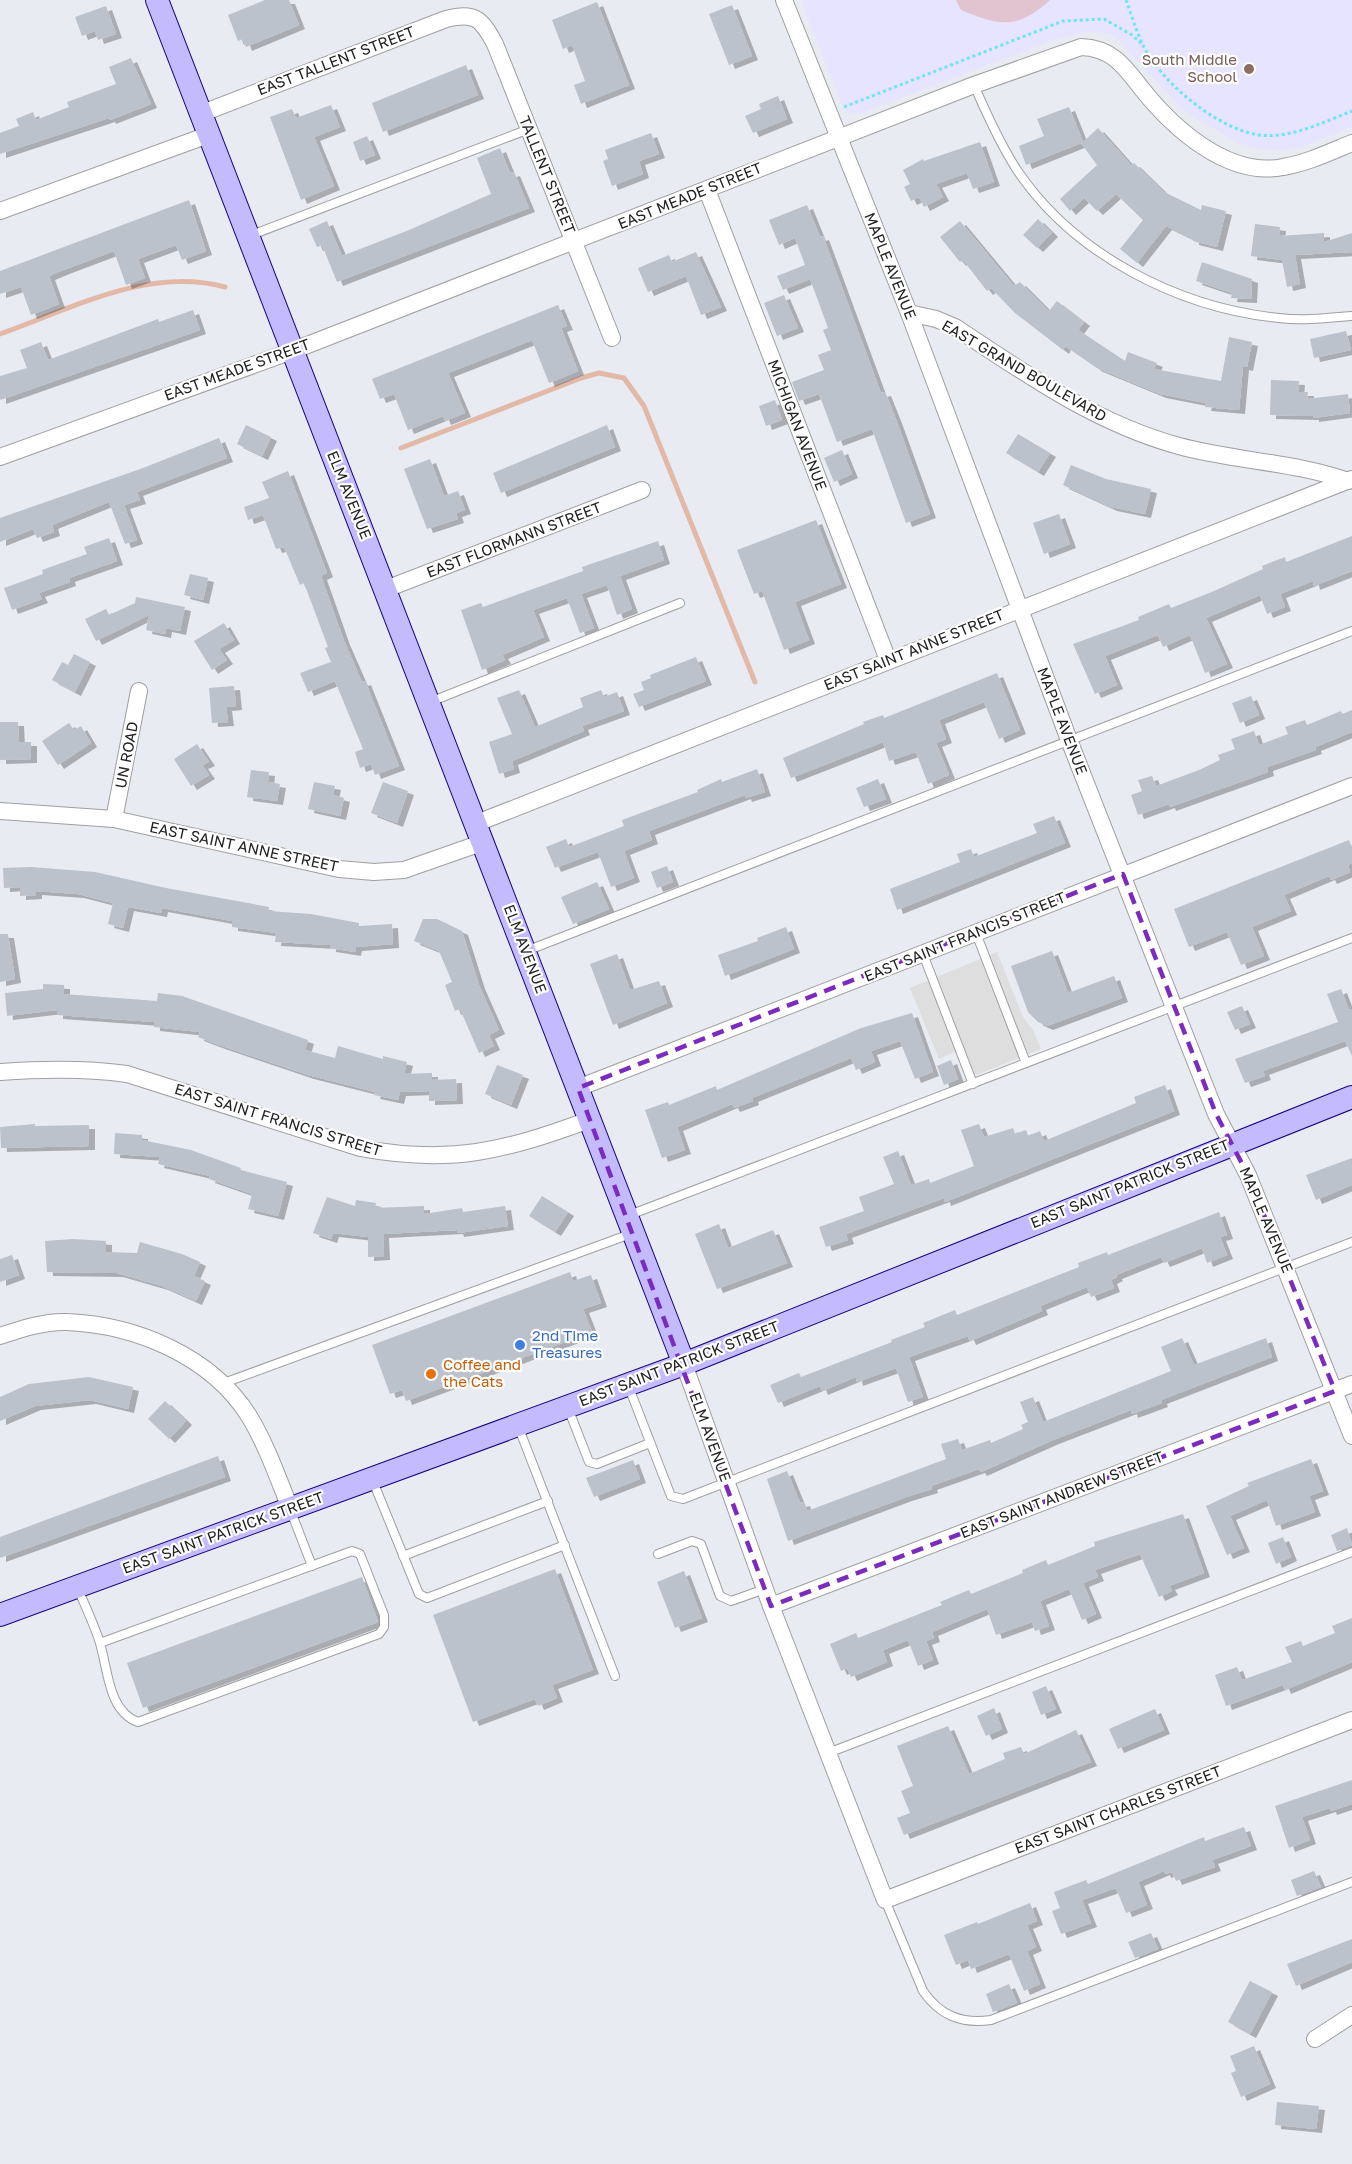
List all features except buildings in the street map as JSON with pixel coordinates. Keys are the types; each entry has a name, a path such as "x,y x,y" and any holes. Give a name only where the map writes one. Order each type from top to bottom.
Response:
{"main road":[{"name":"ELM AVENUE","path":"157,0 481,832 684,1364"},
{"name":"EAST SAINT PATRICK STREET","path":"0,1616 684,1364 1232,1143 1352,1097"}],"street":[{"name":"MAPLE AVENUE","path":"784,0 909,314 1069,740 1124,874 1216,1114 1232,1143 1287,1267 1352,1436"},
{"name":"EAST TALLENT STREET","path":"0,211 446,19 462,15 474,17"},
{"name":"TALLENT STREET","path":"474,17 486,28 495,44 612,339"},
{"name":"EAST MEADE STREET","path":"0,457 292,351 1061,52 1081,47 1096,48 1118,59 1154,104 1189,135 1217,154 1242,164 1262,169 1282,167 1352,143"},
{"name":"MICHIGAN AVENUE","path":"707,190 888,660"},
{"name":"EAST GRAND BOULEVARD","path":"909,314 936,319 955,327 1076,405 1119,425 1179,446 1265,465 1319,471 1350,480"},
{"name":"EAST SAINT ANNE STREET","path":"0,811 114,819 339,869 374,872 404,870 481,832 888,660 1350,480"},
{"name":"EAST FLORMANN STREET","path":"386,590 642,490"},
{"name":"UN ROAD","path":"114,819 139,691"},
{"name":"EAST SAINT FRANCIS STREET","path":"578,1088 1352,786"},
{"name":"EAST SAINT FRANCIS STREET","path":"0,1072 47,1069 94,1070 127,1074 360,1148 389,1154 459,1156 497,1150 589,1120"},
{"path":"0,1336 32,1326 66,1322 114,1329 155,1340 187,1357 221,1384 248,1415 276,1472 290,1508"},
{"name":"ELM AVENUE","path":"684,1364 771,1606 885,1900"},
{"name":"EAST SAINT ANDREW STREET","path":"771,1606 1352,1384"},
{"name":"EAST SAINT CHARLES STREET","path":"885,1900 1352,1720"},
{"path":"1315,2039 1352,2015"}],"lane":[{"path":"974,86 1001,144 1039,198 1087,244 1116,262 1169,288 1244,312 1280,318 1352,316"},
{"path":"248,237 529,129"},
{"path":"430,702 680,603"},
{"path":"526,951 1352,631"},
{"path":"976,933 1026,1063"},
{"path":"221,1384 630,1225 1026,1063 1352,938"},
{"path":"923,954 973,1084"},
{"path":"628,1385 671,1496 683,1499 1352,1242"},
{"path":"568,1407 590,1462 597,1464 650,1443"},
{"path":"518,1425 615,1676"},
{"path":"371,1478 419,1594 426,1598 565,1545"},
{"path":"403,1556 548,1501"},
{"path":"290,1508 312,1566"},
{"path":"658,1554 692,1541 701,1544 720,1596 731,1601 765,1589"},
{"path":"77,1587 100,1643 102,1660 120,1710 138,1722 379,1634 384,1627 384,1615 360,1554 352,1551 100,1643"},
{"path":"828,1753 1352,1552"},
{"path":"885,1900 923,1991 931,2003 945,2014 973,2023 991,2020 1352,1882"}],"path":[{"path":"1126,0 1143,45"},
{"path":"828,113 1063,21 1104,19 1132,35 1143,45 1177,89 1203,109 1231,125 1259,135 1285,134 1352,111"}],"highlighted area":[{"path":"1123,874 1216,1114 1248,1175 1335,1391 771,1606 578,1088"}],"shaded area":[{"name":"South Middle School","path":"801,0 1352,0 1352,127 1301,147 1285,150 1258,149 1238,143 1184,111 1115,36 1091,31 1059,38 858,114 848,113 842,105"},
{"path":"956,0 1050,0 1018,21 998,22 961,10"},
{"path":"997,952 1023,1017 1033,1030 1041,1049 966,1079 955,1052 939,1059 910,988"}],"waterway":[{"path":"0,334 82,303 139,286 168,282 196,282 225,287"},
{"path":"401,448 581,378 599,373 624,378 644,406 755,682"}],"place":[{"name":"South Middle School","path":"1249,69"},
{"name":"2nd Time Treasures","path":"520,1345"},
{"name":"Coffee and the Cats","path":"431,1374"}]}
